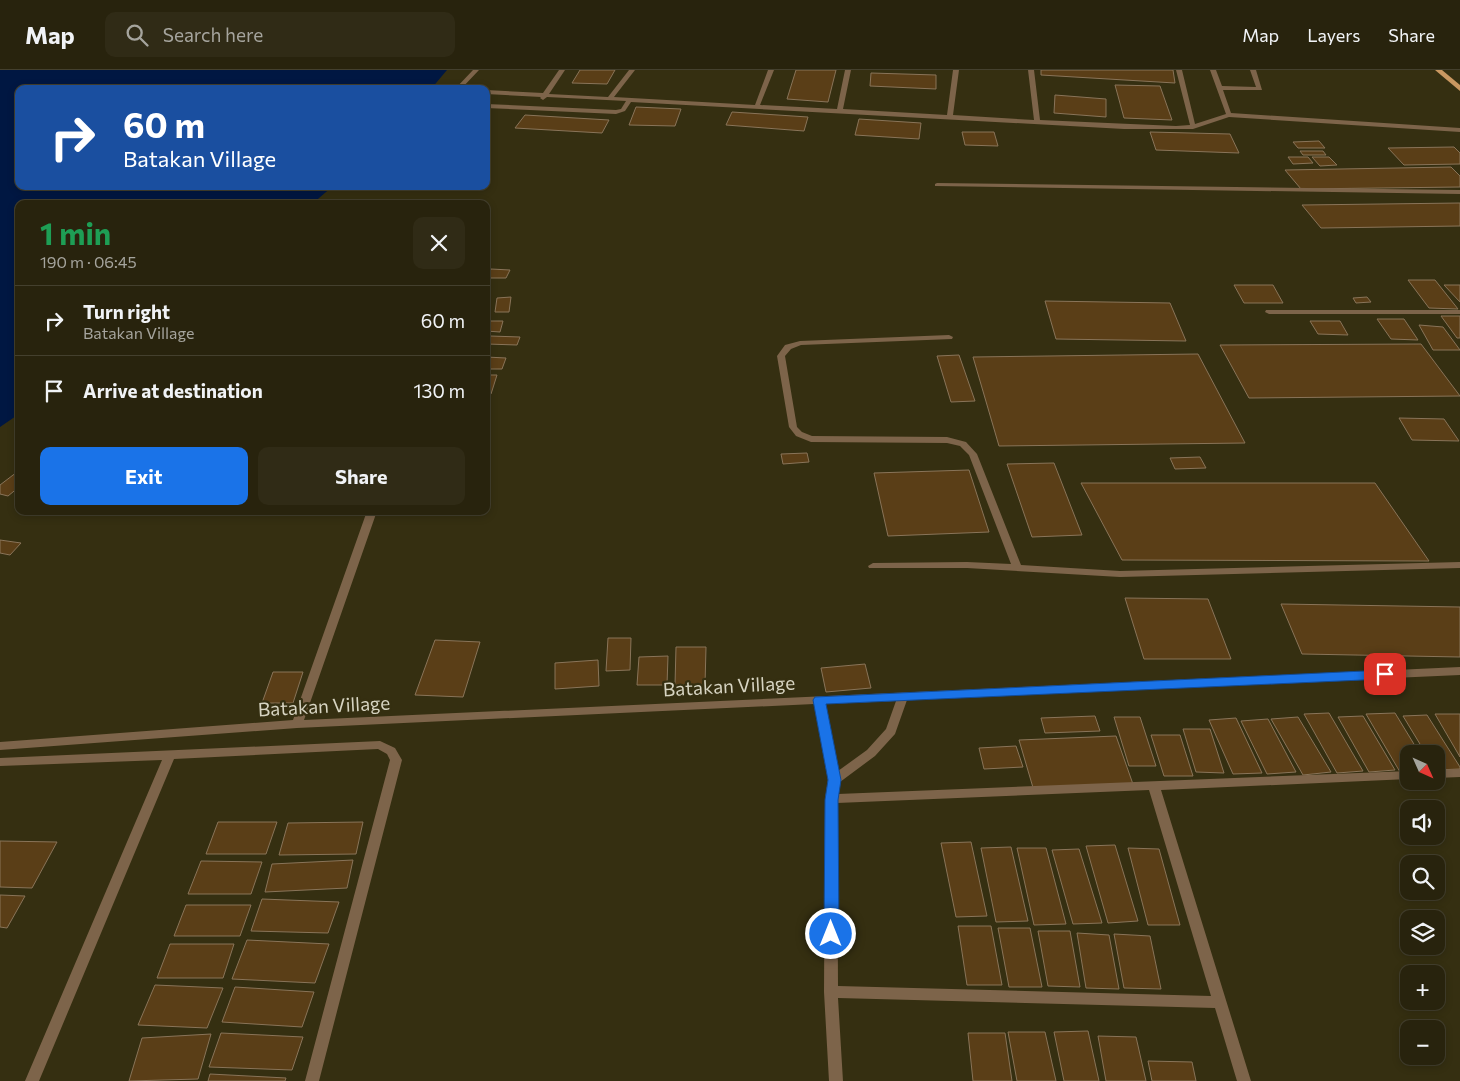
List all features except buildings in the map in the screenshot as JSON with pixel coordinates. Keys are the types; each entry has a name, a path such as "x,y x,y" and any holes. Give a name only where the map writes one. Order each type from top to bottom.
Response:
{"main road":[{"path":"1438,70 1460,88"}],"street":[{"path":"462,85 476,70"},
{"path":"537,108 562,70"},
{"path":"610,98 632,70"},
{"path":"758,106 771,70"},
{"path":"840,111 848,70"},
{"path":"950,117 956,70"},
{"path":"1031,70 1037,122"},
{"path":"1178,70 1193,127"},
{"path":"1213,70 1221,88 1229,115"},
{"path":"1221,88 1260,89 1253,70"},
{"path":"490,92 1124,127 1193,127 1229,115 1460,130"},
{"path":"490,106 616,112 623,110 630,99"},
{"path":"936,185 1460,192"},
{"path":"1269,312 1460,312"},
{"path":"949,337 800,342 788,347 781,356 793,427 799,434 811,439 948,440 963,444 973,454 1017,568"},
{"path":"297,724 371,515"},
{"path":"873,566 967,564 1120,574 1460,565"},
{"name":"Batakan Village","path":"0,746 297,724 1460,671"},
{"path":"834,780 871,753 891,731 903,696"},
{"path":"819,700 834,780 831,800 831,992 836,1081"},
{"path":"0,762 380,745 391,751 396,760 312,1081"},
{"path":"32,1081 170,755"},
{"path":"1445,774 1460,773"},
{"path":"831,800 1400,775"},
{"path":"1154,786 1244,1081"},
{"path":"831,992 1220,1002"}],"water":[{"path":"0,70 447,70 434,85 15,85 15,190 328,190 317,200 15,200 15,417 0,427"}],"route":[{"path":"831,934 831,800 834,780 819,700 1385,674"}]}
